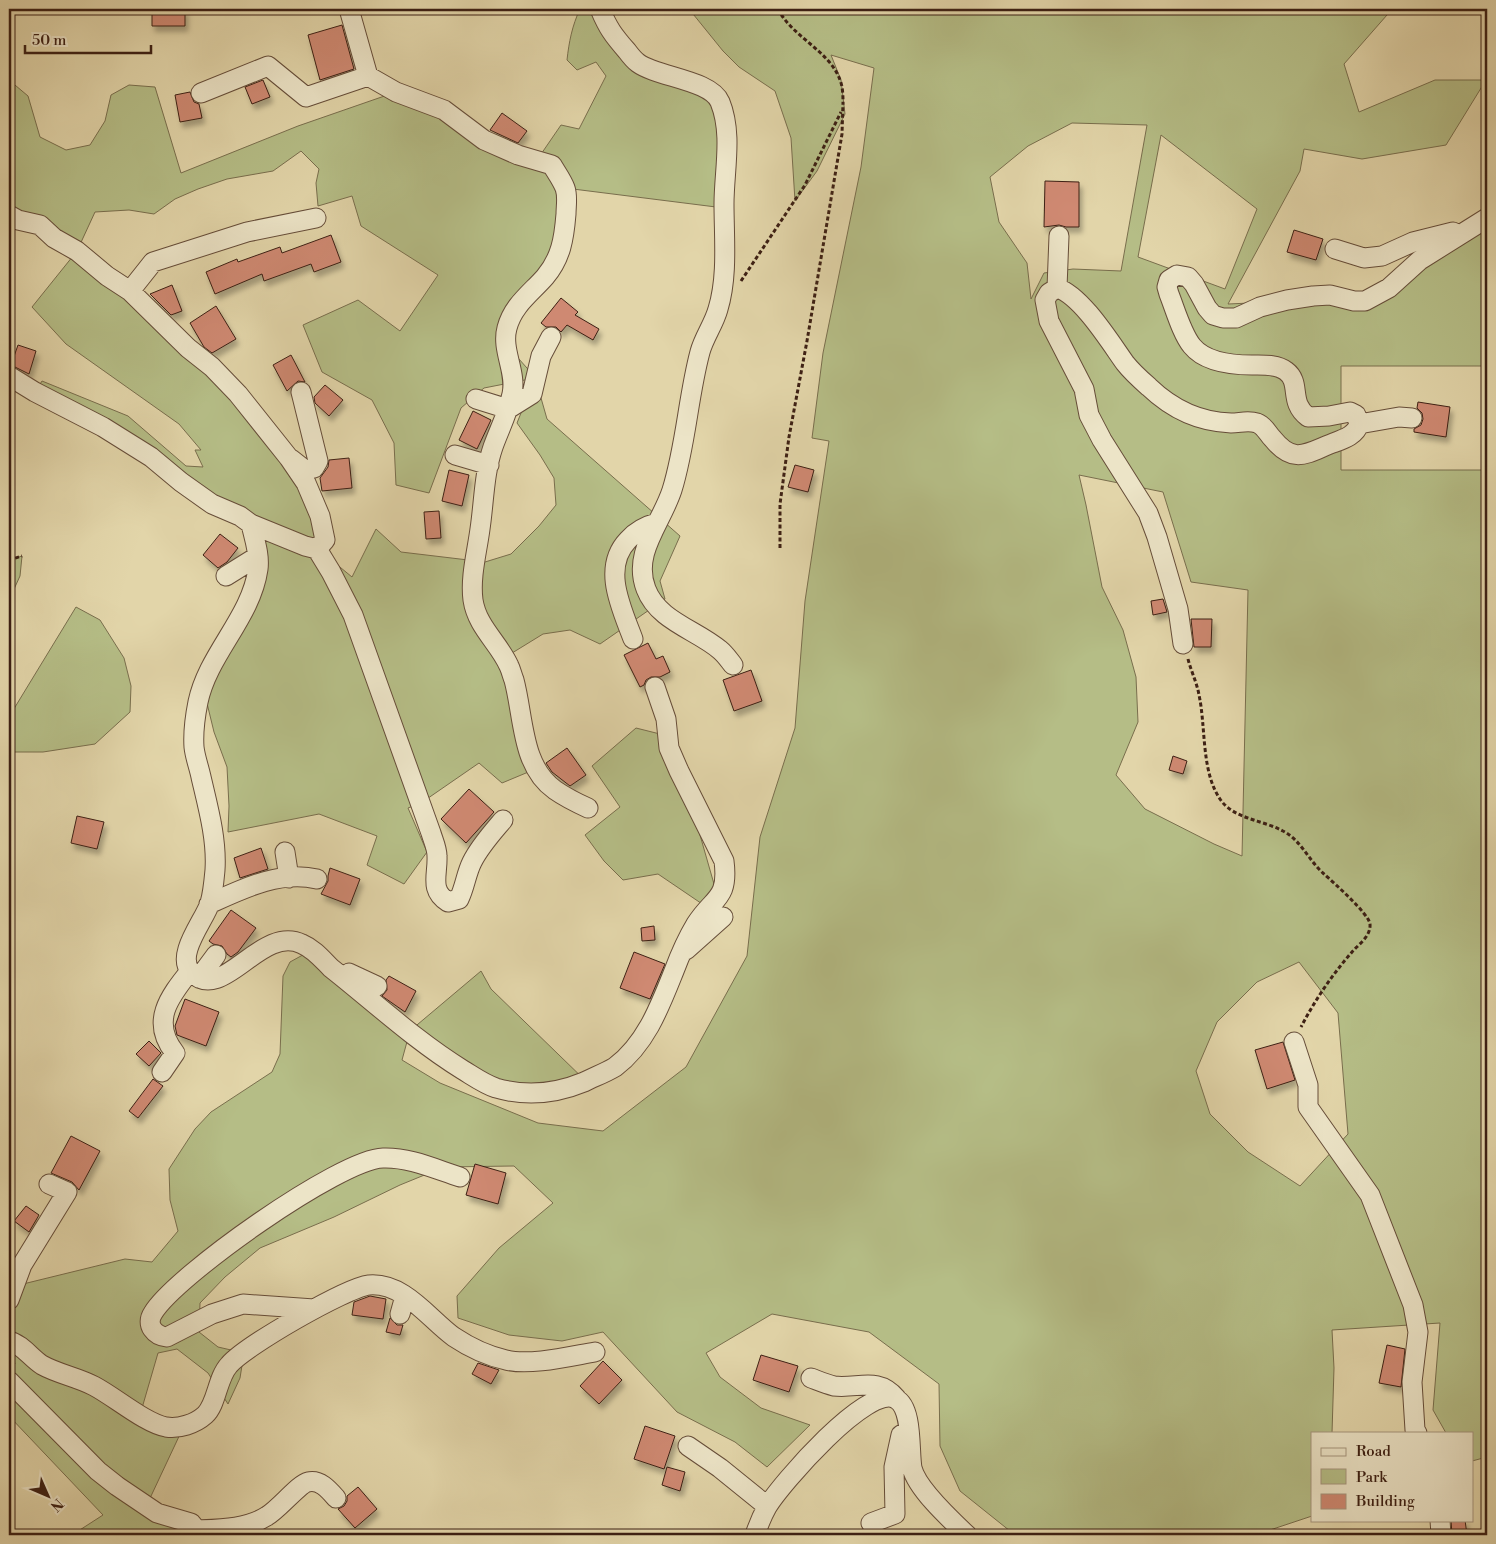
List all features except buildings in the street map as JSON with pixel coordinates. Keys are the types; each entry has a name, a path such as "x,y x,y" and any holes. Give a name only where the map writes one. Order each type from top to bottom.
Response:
{"street":[{"path":"349,9 368,76 396,92 444,110 484,140 518,155 552,165 567,198 565,234 562,248 555,263 544,278 524,296 507,327 505,343 512,374 513,392 492,448 486,479 473,581 473,601 479,621 510,666 528,747 535,767 543,779 554,789 588,808"},
{"path":"600,9 610,32 638,63 671,77 706,88 720,100 727,128 724,202 725,241 722,288 718,310 700,352 678,470 671,493 646,547 641,569 646,590 660,611 722,651 733,665"},
{"path":"200,93 268,66 306,97 368,76"},
{"path":"9,215 18,220 40,225 54,238 77,251 130,291 188,348 212,367 238,394 289,458 306,483 320,516 325,540 317,549"},
{"path":"130,291 153,262 246,232 316,218"},
{"path":"1335,249 1364,258 1382,256 1413,242 1479,223"},
{"path":"1057,288 1066,291 1082,306 1127,365 1164,401 1181,411 1203,419 1258,424 1265,428 1281,448 1291,454 1301,456 1350,436 1358,429 1359,424 1356,415 1350,412 1308,417 1298,407 1293,382 1290,375 1284,369 1270,365 1228,363 1207,357 1196,350 1186,336 1169,294 1169,280 1177,275 1188,277 1207,308 1213,314 1224,318 1236,318 1260,307 1313,296 1330,295 1354,301 1365,301 1389,288 1420,260 1479,223"},
{"path":"1057,288 1059,236"},
{"path":"1057,288 1049,293 1045,300 1048,321 1084,389 1089,415 1102,440 1148,513 1157,536 1178,609 1183,644"},
{"path":"476,399 508,408 532,394 541,356 552,337"},
{"path":"9,376 35,392 103,427 151,456 181,482 212,504 240,516 251,524 317,549 353,615 432,833 437,854 436,886 440,896 448,902 459,899 465,888 466,874 473,860 503,820"},
{"path":"289,458 297,466 305,470 314,468 318,461 301,392"},
{"path":"1359,424 1399,417 1412,418"},
{"path":"455,455 489,465"},
{"path":"633,639 616,586 614,574 617,557 622,546 636,532 648,525 657,523"},
{"path":"251,524 258,556 254,588 207,678 199,700 194,724 194,748 211,824 215,869 209,904 187,950 186,961 195,975 211,980 224,976 262,949 276,942 301,943 316,952 331,968 439,1056 494,1088 517,1093 559,1091 603,1073 615,1066 647,1031 688,937 698,920 718,897 724,887 726,875 724,861 669,748 666,719 655,688"},
{"path":"226,576 258,556"},
{"path":"285,852 289,878"},
{"path":"209,904 258,884 306,876 317,879"},
{"path":"680,956 724,917"},
{"path":"162,1072 175,1053 166,1042 163,1027 166,1007 176,988 195,975 216,955"},
{"path":"331,968 352,974 377,986"},
{"path":"1294,1042 1308,1084 1308,1106 1370,1195 1413,1305 1418,1332 1412,1382 1416,1432"},
{"path":"314,1309 243,1304 212,1314 167,1337 160,1336 151,1327 152,1315 170,1293 223,1248 291,1202 352,1167 381,1158 406,1160 460,1177"},
{"path":"9,1300 22,1265 67,1192 49,1184"},
{"path":"9,1341 18,1344 55,1372 94,1386 150,1421 167,1427 196,1422 207,1414 220,1379 229,1364 265,1338 314,1309 356,1288 370,1285 388,1288 406,1296 455,1337 473,1347 506,1360 528,1362 565,1358 595,1352"},
{"path":"400,1314 406,1296"},
{"path":"811,1378 834,1386 879,1386 889,1390 903,1406 909,1430 913,1470 927,1494 955,1529 967,1535"},
{"path":"9,1381 98,1471 157,1513 191,1523 195,1533 240,1526 266,1517 283,1504 305,1482 316,1481 327,1488 336,1498"},
{"path":"755,1535 767,1506 791,1476 842,1422 886,1396 896,1398"},
{"path":"871,1523 895,1514 894,1467 901,1435 909,1430"},
{"path":"688,1446 720,1468 767,1506"},
{"path":"1440,1522 1442,1535"}],"path":[{"path":"778,9 785,21 835,71 841,80 843,103 842,134 789,437 780,504 780,548"},
{"path":"740,282 805,185 837,122 843,103"},
{"path":"9,560 22,556"},
{"path":"1183,644 1199,695 1212,784 1220,800 1230,810 1282,830 1295,838 1314,865 1369,920 1369,932 1352,951 1316,999 1294,1042"}],"green space":[{"path":"580,9 600,9 638,63 720,100 716,207 565,188 552,262 526,293 510,349 535,377 547,419 680,536 660,581 665,599 600,644 570,630 543,634 504,658 538,768 502,783 479,763 421,803 408,808 427,852 404,884 367,865 377,836 319,814 228,832 227,767 214,732 205,695 253,600 251,524 35,392 42,381 128,416 186,466 203,467 195,450 201,450 179,424 66,344 32,307 77,251 9,215 9,80 28,96 40,137 66,150 90,145 105,121 111,95 129,85 155,87 181,173 298,126 396,92 537,160 561,125 579,129 606,76 596,62 577,70 567,60 571,34","holes":["301,151 319,169 316,183 318,206 352,196 361,226 438,275 400,331 358,300 303,325 322,372 372,400 394,443 396,485 429,493 461,408 484,388 535,378 517,423 554,478 556,505 539,526 511,554 485,562 401,552 376,529 352,577 318,549 306,483 188,348 77,251 95,212 129,210 154,214 175,199 198,189 227,179 273,171"]},
{"path":"689,9 1373,9 1387,15 1344,64 1359,112 1435,80 1486,80 1446,145 1362,159 1304,149 1300,171 1228,304 1359,298 1486,227 1482,266 1487,269 1487,366 1341,366 1341,470 1484,470 1487,467 1487,1457 1474,1460 1474,1432 1445,1432 1433,1410 1440,1323 1332,1330 1334,1368 1332,1432 1311,1432 1311,1516 1261,1533 1260,1535 1015,1535 960,1491 940,1446 939,1384 869,1332 772,1314 706,1353 720,1377 761,1408 810,1425 767,1467 735,1442 677,1412 603,1332 562,1341 509,1335 458,1318 457,1296 499,1248 553,1203 514,1166 444,1167 260,1248 225,1277 200,1303 199,1332 218,1347 244,1353 240,1378 228,1404 208,1373 177,1349 158,1353 140,1415 182,1430 144,1511 197,1535 72,1535 103,1515 9,1416 9,1364 15,1364 9,1341 9,1322 23,1284 125,1259 152,1262 178,1231 170,1200 169,1169 195,1129 211,1112 272,1072 280,1054 283,976 290,962 310,951 351,969 411,1030 481,971 491,989 592,1087 512,1091 408,1038 402,1060 440,1083 538,1123 603,1131 686,1067 747,956 760,837 795,728 805,601 829,441 812,438 823,353 861,167 874,68 831,55 841,80 845,114 817,171 795,201 791,138 775,91 739,67 723,51","holes":["1072,123 1147,125 1121,271 1073,269 1044,273 1031,299 1027,263 999,222 990,177 1028,146","1161,135 1257,209 1225,289 1138,257","1079,475 1163,492 1191,582 1248,590 1242,856 1145,809 1116,775 1138,722 1136,677 1123,630 1102,587","1299,962 1338,1013 1348,1134 1300,1186 1248,1152 1210,1114 1196,1071 1217,1022 1257,982"]},
{"path":"22,556 20,576 9,600 9,560"},
{"path":"76,607 100,620 124,658 131,686 130,712 95,744 43,752 9,752 9,712 12,712"},
{"path":"636,728 672,737 716,891 714,912 658,874 623,880 604,861 585,835 620,807 592,766"}]}
